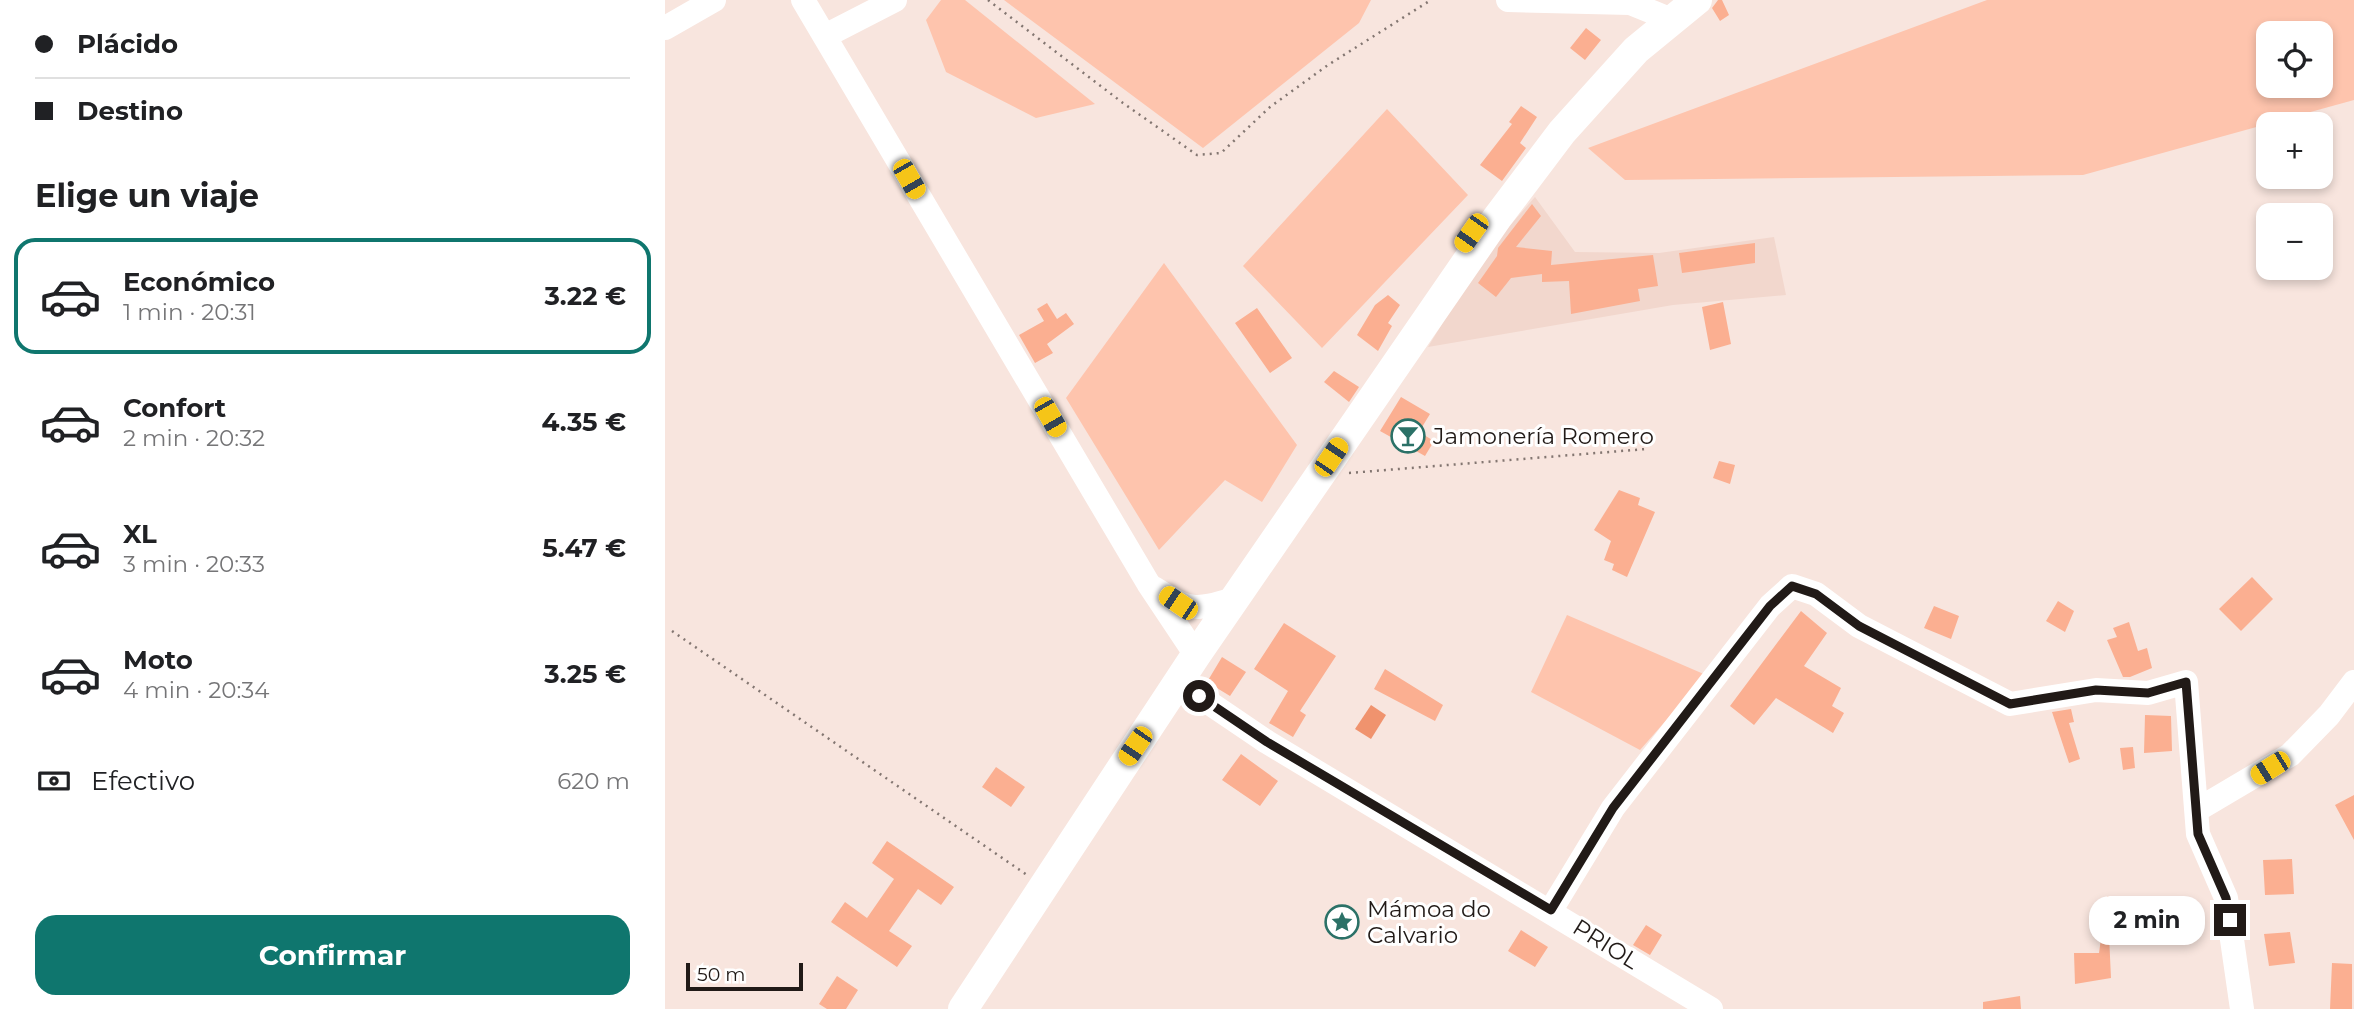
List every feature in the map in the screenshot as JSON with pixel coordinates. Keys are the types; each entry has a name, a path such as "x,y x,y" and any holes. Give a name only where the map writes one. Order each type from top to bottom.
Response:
{"main road":[{"path":"963,1009 1234,599 1497,218 1562,132 1636,50 1697,0"}],"street":[{"path":"665,28 714,0"},
{"path":"803,0 1148,583 1195,657"},
{"path":"825,36 895,0"},
{"path":"1508,0 1630,3 1672,20"},
{"path":"1148,583 1199,620 1195,657"},
{"path":"1551,910 1613,808 1770,606 1792,586 1816,594 1859,626 2010,704 2096,690 2148,693 2186,682 2198,834 2226,898 2242,1009"},
{"path":"1178,603 1200,609 1234,599"},
{"name":"PRIOL","path":"1195,657 1199,696 1267,742 1551,910 1711,1009"},
{"path":"2197,810 2290,755 2329,715 2354,682"}],"path":[{"path":"988,0 1123,103 1197,155 1220,153 1270,107 1328,65 1431,0"},
{"path":"1318,476 1646,449"},
{"path":"672,631 1044,887"}],"shaded area":[{"path":"941,0 965,0 1095,104 1036,118 946,72 926,20"},
{"path":"1004,0 1371,0 1359,23 1203,148"},
{"path":"1987,0 2354,0 2354,100 2311,112 2256,112 2256,127 2083,175 1625,180 1588,148"},
{"path":"1387,109 1468,195 1322,348 1243,266"},
{"path":"1535,197 1575,252 1659,253 1774,237 1786,295 1673,305 1428,347 1484,255"},
{"path":"1164,263 1297,445 1262,502 1225,480 1159,550 1066,398"},
{"path":"1567,615 1706,675 1640,750 1531,692"},
{"path":"1371,705 1386,715 1371,739 1355,729"}],"building":[{"path":"1718,0 1722,0 1729,15 1720,21 1712,8"},
{"path":"1586,28 1601,40 1585,60 1570,48"},
{"path":"1521,106 1537,117 1520,143 1526,148 1502,181 1480,165 1512,124 1509,122"},
{"path":"1532,204 1541,216 1516,247 1552,251 1551,265 1653,255 1658,286 1638,289 1640,301 1571,314 1569,281 1542,282 1542,274 1511,278 1496,297 1478,283 1497,256 1498,248"},
{"path":"1755,243 1755,263 1682,273 1679,253"},
{"path":"1388,295 1400,305 1388,323 1392,326 1378,351 1357,335 1375,305"},
{"path":"1723,302 1731,344 1710,350 1702,307"},
{"path":"1047,303 1057,319 1066,313 1074,324 1047,344 1053,353 1035,363 1019,335 1044,321 1037,309"},
{"path":"1257,308 1292,358 1270,373 1235,323"},
{"path":"1334,371 1359,387 1349,402 1324,382"},
{"path":"1401,397 1430,414 1419,432 1434,441 1425,456 1380,431"},
{"path":"1719,461 1735,465 1730,484 1713,478"},
{"path":"1619,490 1640,498 1638,505 1655,512 1627,577 1612,570 1614,564 1604,560 1611,541 1594,530"},
{"path":"2252,577 2273,599 2241,631 2219,609"},
{"path":"2058,601 2074,611 2065,632 2046,621"},
{"path":"1934,606 1959,616 1951,639 1924,628"},
{"path":"1801,611 1827,633 1804,666 1841,688 1832,706 1844,713 1833,733 1776,698 1754,725 1730,706"},
{"path":"2129,622 2138,651 2147,648 2152,668 2123,677 2107,640 2117,637 2113,628"},
{"path":"1284,623 1336,656 1300,711 1306,715 1293,737 1269,723 1288,691 1254,669"},
{"path":"1222,657 1246,672 1230,696 1207,682"},
{"path":"1385,669 1443,705 1435,721 1374,689"},
{"path":"2071,709 2074,722 2069,723 2080,759 2069,763 2052,712"},
{"path":"2145,715 2171,716 2172,751 2144,753"},
{"path":"2133,747 2135,768 2123,770 2120,748"},
{"path":"1241,754 1278,781 1260,806 1222,780"},
{"path":"996,767 1025,787 1011,807 982,787"},
{"path":"2354,795 2354,840 2335,805"},
{"path":"887,841 954,887 941,905 918,889 889,931 912,946 897,967 831,922 845,902 867,918 894,879 872,863"},
{"path":"2292,859 2294,894 2265,895 2263,860"},
{"path":"2107,896 2137,899 2140,940 2109,935 2111,978 2075,984 2074,953 2099,953"},
{"path":"1646,925 1662,935 1650,955 1633,945"},
{"path":"1521,930 1548,947 1535,967 1508,951"},
{"path":"2290,932 2295,963 2269,966 2264,934"},
{"path":"2332,963 2352,964 2352,1009 2330,1009"},
{"path":"837,976 858,990 846,1009 827,1009 819,1004"},
{"path":"2020,996 2021,1009 1983,1009 1983,1002"}],"place":[{"name":"Jamonería Romero","path":"1408,436"},
{"name":"Mámoa do Calvario","path":"1342,922"}],"route":[{"path":"1199,696 1267,742 1551,910 1613,808 1770,606 1792,586 1816,594 1859,626 2010,704 2096,690 2148,693 2186,682 2198,834 2226,898 2230,920"}]}
